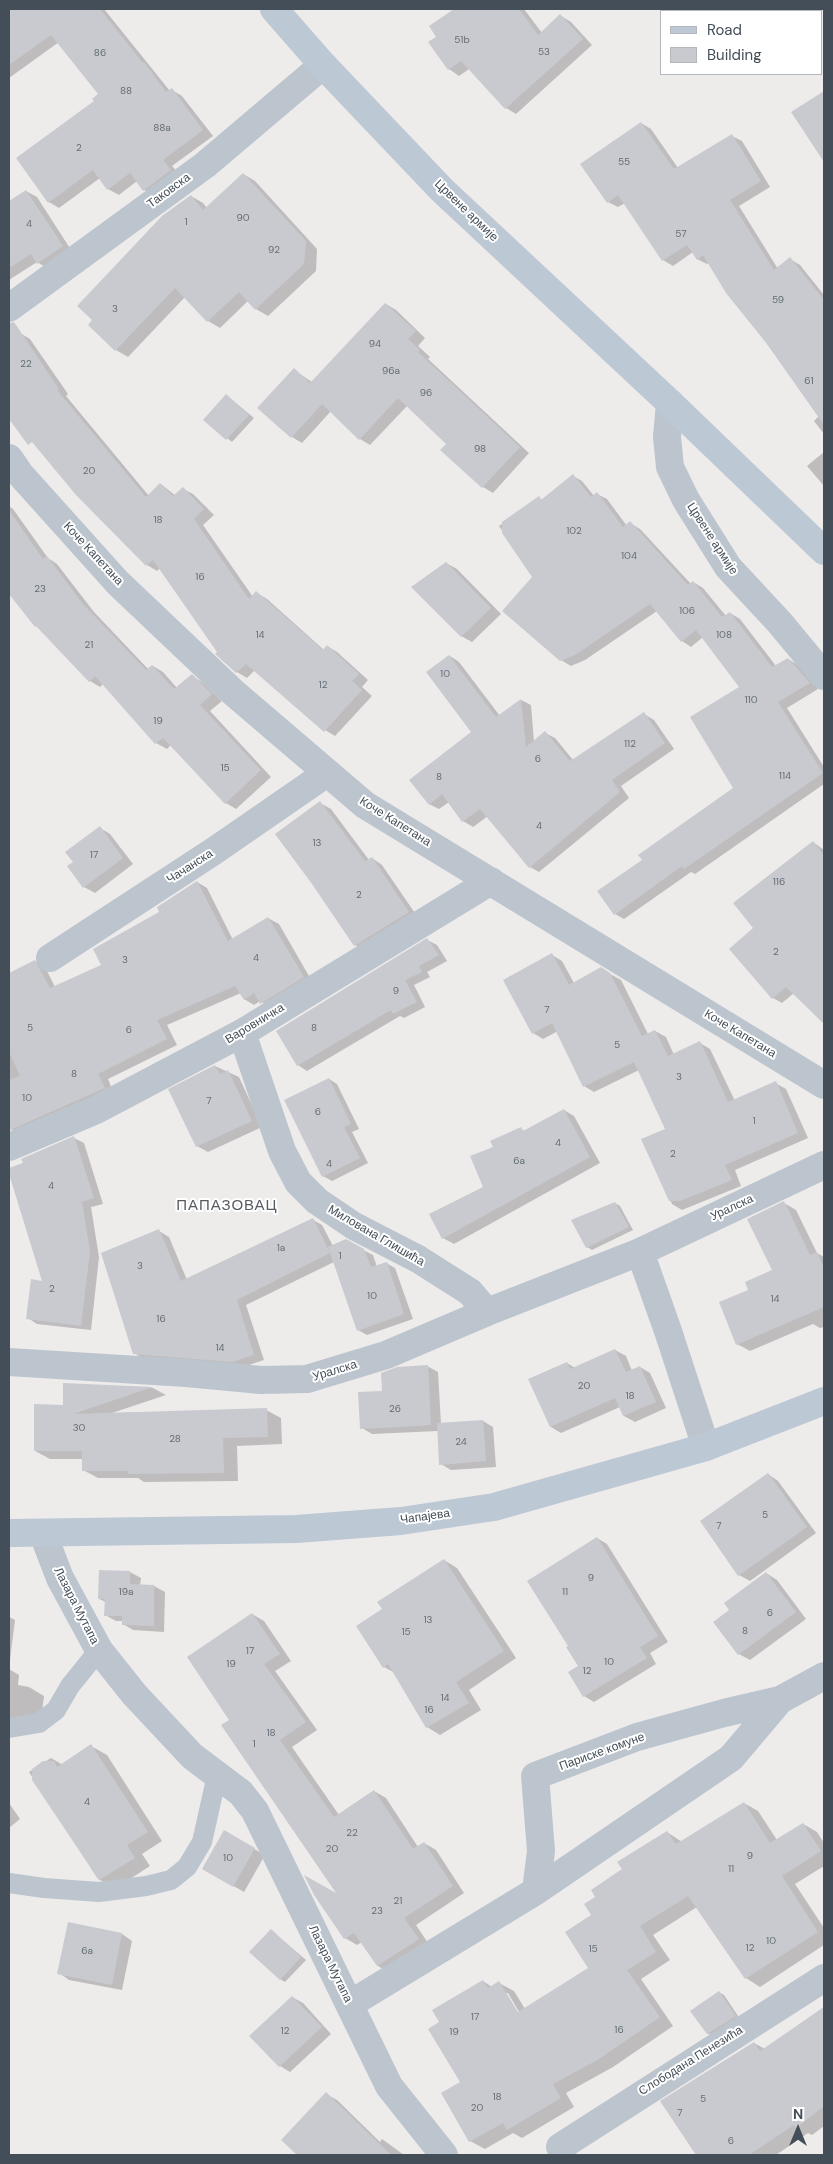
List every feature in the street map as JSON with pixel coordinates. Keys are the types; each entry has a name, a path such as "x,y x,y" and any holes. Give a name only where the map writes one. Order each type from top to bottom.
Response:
{"street":[{"name":"Црвене армије","path":"274,9 323,64 442,190 670,402 824,551"},
{"name":"Таковска","path":"9,308 205,165 323,64"},
{"name":"Црвене армије","path":"670,402 667,437 670,467 686,500 728,567 780,623 824,676"},
{"name":"Коче Капетана","path":"9,458 20,474 118,582 234,693 365,805 824,1085"},
{"name":"Чачанска","path":"50,958 214,851 327,772"},
{"name":"Варовничка","path":"9,1147 96,1110 242,1033 491,881"},
{"name":"Милована Глишића","path":"242,1033 282,1151 298,1182 317,1201 354,1226 418,1259 470,1292 487,1312"},
{"name":"Уралска","path":"9,1362 186,1373 261,1380 307,1379 386,1355 487,1312 640,1252 824,1165"},
{"path":"640,1252 706,1447"},
{"name":"Чапајева","path":"9,1533 296,1529 401,1521 494,1507 706,1447 824,1402"},
{"name":"Лазара Мутапа","path":"43,1534 60,1578 99,1650 134,1694 192,1756 241,1793 255,1811 389,2086 444,2155"},
{"name":"Париске комуне","path":"536,1891 540,1850 535,1776 638,1738 724,1713 780,1700 824,1676"},
{"name":"Париске комуне","path":"350,2004 536,1891 731,1758 780,1700"},
{"name":"Слободана Пенезића","path":"560,2147 824,1978"}],"lane":[{"name":"Лазара Мутапа","path":"9,1728 39,1723 56,1710 70,1686 99,1650"},
{"path":"9,1883 99,1892 146,1886 171,1880 186,1867 202,1842 217,1775"}],"building":[{"path":"9,9 100,9 166,92 172,88 203,130 163,160 171,170 143,191 130,173 107,190 93,170 48,203 16,158 94,101 92,99 98,94 51,35 9,65"},
{"path":"454,9 519,9 538,35 560,14 583,39 505,109 461,61 448,70 428,42 436,37 429,26"},
{"path":"824,91 824,162 791,112"},
{"path":"641,122 674,169 732,134 761,181 730,200 774,270 790,257 824,300 824,425 767,344 726,293 703,255 697,260 687,245 662,261 618,195 607,203 580,164"},
{"path":"243,173 306,241 304,264 255,310 239,292 207,322 175,288 115,351 88,325 92,320 77,306 162,216 191,195 203,210"},
{"path":"26,190 63,246 37,264 31,254 9,268 9,201"},
{"path":"385,303 416,331 408,339 420,350 418,352 520,447 482,488 440,450 446,444 398,398 359,440 322,404 291,438 257,408 294,368 310,383"},
{"path":"14,322 59,389 57,390 146,497 160,483 173,496 183,487 204,509 194,519 249,599 256,591 323,650 327,645 359,674 352,681 362,690 324,732 246,664 236,673 215,654 217,652 153,560 146,566 76,495 32,442 28,445 9,419 9,323"},
{"path":"226,394 249,415 226,440 203,420"},
{"path":"573,474 591,497 597,492 623,527 630,521 688,585 693,581 722,617 730,612 772,667 788,658 810,683 778,702 823,773 684,869 682,866 614,915 597,891 642,860 638,855 733,788 690,717 739,687 696,630 681,642 650,604 575,655 560,661 502,611 532,577 502,533 502,522 539,496 541,500"},
{"path":"9,510 43,559 47,556 83,604 146,670 152,665 174,689 192,674 212,694 200,705 261,770 225,804 163,738 155,744 95,676 89,682 35,627 9,594"},
{"path":"446,562 491,608 461,637 411,587"},
{"path":"449,655 496,717 521,699 526,747 545,731 570,761 644,712 665,743 612,780 620,792 529,868 480,809 462,822 442,794 429,805 409,780 471,732 426,672"},
{"path":"320,801 365,861 372,857 409,912 354,946 275,834"},
{"path":"100,826 123,858 83,888 67,866 73,862 65,852"},
{"path":"813,841 824,855 824,1024 786,987 772,999 729,949 753,928 733,903"},
{"path":"197,881 228,941 268,917 304,977 260,1004 254,993 244,1000 235,986 157,1020 167,1039 98,1074 105,1088 10,1130 9,1080 20,1076 9,1052 9,973 35,960 50,988 101,965 93,949 159,912 157,907"},
{"path":"427,938 439,955 419,966 422,972 405,980 417,1002 393,1014 391,1010 297,1066 276,1031"},
{"path":"552,953 569,985 601,967 610,973 642,1036 655,1030 668,1056 700,1041 728,1102 776,1081 798,1133 725,1165 732,1180 680,1201 669,1201 641,1139 665,1129 634,1062 583,1087 552,1023 532,1034 503,980"},
{"path":"215,1065 220,1074 228,1070 252,1121 196,1147 168,1089"},
{"path":"329,1078 351,1124 344,1127 360,1158 322,1177 284,1100"},
{"path":"564,1109 590,1157 442,1239 429,1214 483,1187 470,1156 493,1147 490,1141 521,1127 523,1131"},
{"path":"74,1136 94,1198 82,1202 90,1251 81,1326 26,1319 31,1279 42,1281 9,1174 9,1168 23,1163 21,1159"},
{"path":"784,1201 810,1255 817,1252 824,1268 824,1307 736,1345 719,1302 748,1290 745,1282 772,1270 747,1219"},
{"path":"615,1202 629,1227 586,1248 571,1220"},
{"path":"313,1218 330,1253 237,1300 254,1355 232,1362 133,1354 101,1253 159,1229 181,1281"},
{"path":"346,1239 364,1249 371,1267 387,1262 404,1314 357,1331 328,1247"},
{"path":"615,1349 626,1372 640,1366 656,1402 623,1416 615,1398 550,1427 528,1379 567,1362 570,1369"},
{"path":"428,1365 431,1425 360,1429 358,1392 382,1391 381,1373 397,1367"},
{"path":"63,1383 153,1387 73,1414 267,1408 268,1437 223,1438 224,1473 128,1474 128,1471 82,1471 82,1451 34,1451 34,1404 63,1405"},
{"path":"483,1420 486,1461 439,1465 437,1423"},
{"path":"768,1473 807,1527 738,1576 700,1521"},
{"path":"597,1537 658,1636 640,1647 647,1658 583,1697 568,1672 578,1666 566,1647 568,1646 527,1581"},
{"path":"444,1559 504,1651 456,1682 469,1703 426,1728 388,1664 383,1668 356,1626 382,1609 377,1602"},
{"path":"99,1570 130,1571 130,1584 154,1585 154,1626 122,1625 122,1616 104,1616 105,1599 98,1599"},
{"path":"766,1572 796,1612 738,1655 713,1622 729,1610 724,1603"},
{"path":"252,1613 280,1654 264,1664 306,1722 280,1740 334,1817 374,1790 413,1849 424,1842 453,1886 404,1918 419,1939 377,1966 354,1933 344,1939 314,1895 304,1875 336,1893 221,1725 229,1720 187,1657"},
{"path":"91,1744 148,1832 127,1845 135,1858 99,1880 32,1780 32,1769 43,1761 54,1761 57,1767"},
{"path":"744,1802 770,1843 803,1823 821,1851 782,1876 818,1932 745,1979 688,1896 640,1926 656,1952 627,1970 660,2017 599,2059 553,2084 561,2098 507,2130 503,2123 469,2142 441,2093 460,2082 428,2029 439,2022 432,2010 483,1980 488,1988 499,1981 518,2012 588,1968 565,1932 591,1915 584,1904 595,1897 591,1890 622,1869 617,1862 667,1831 676,1844"},
{"path":"224,1830 255,1848 233,1887 202,1869"},
{"path":"68,1922 122,1933 112,1985 57,1974"},
{"path":"271,1929 301,1957 280,1980 249,1952"},
{"path":"719,1991 736,2016 707,2034 690,2011"},
{"path":"292,1996 322,2027 279,2067 249,2036"},
{"path":"824,2007 824,2106 796,2128 794,2125 749,2155 696,2155 660,2101 754,2042 760,2051"},
{"path":"326,2092 391,2155 297,2155 281,2140"}],"district":[{"name":"ПАПАЗОВАЦ","path":"227,1206"}]}
